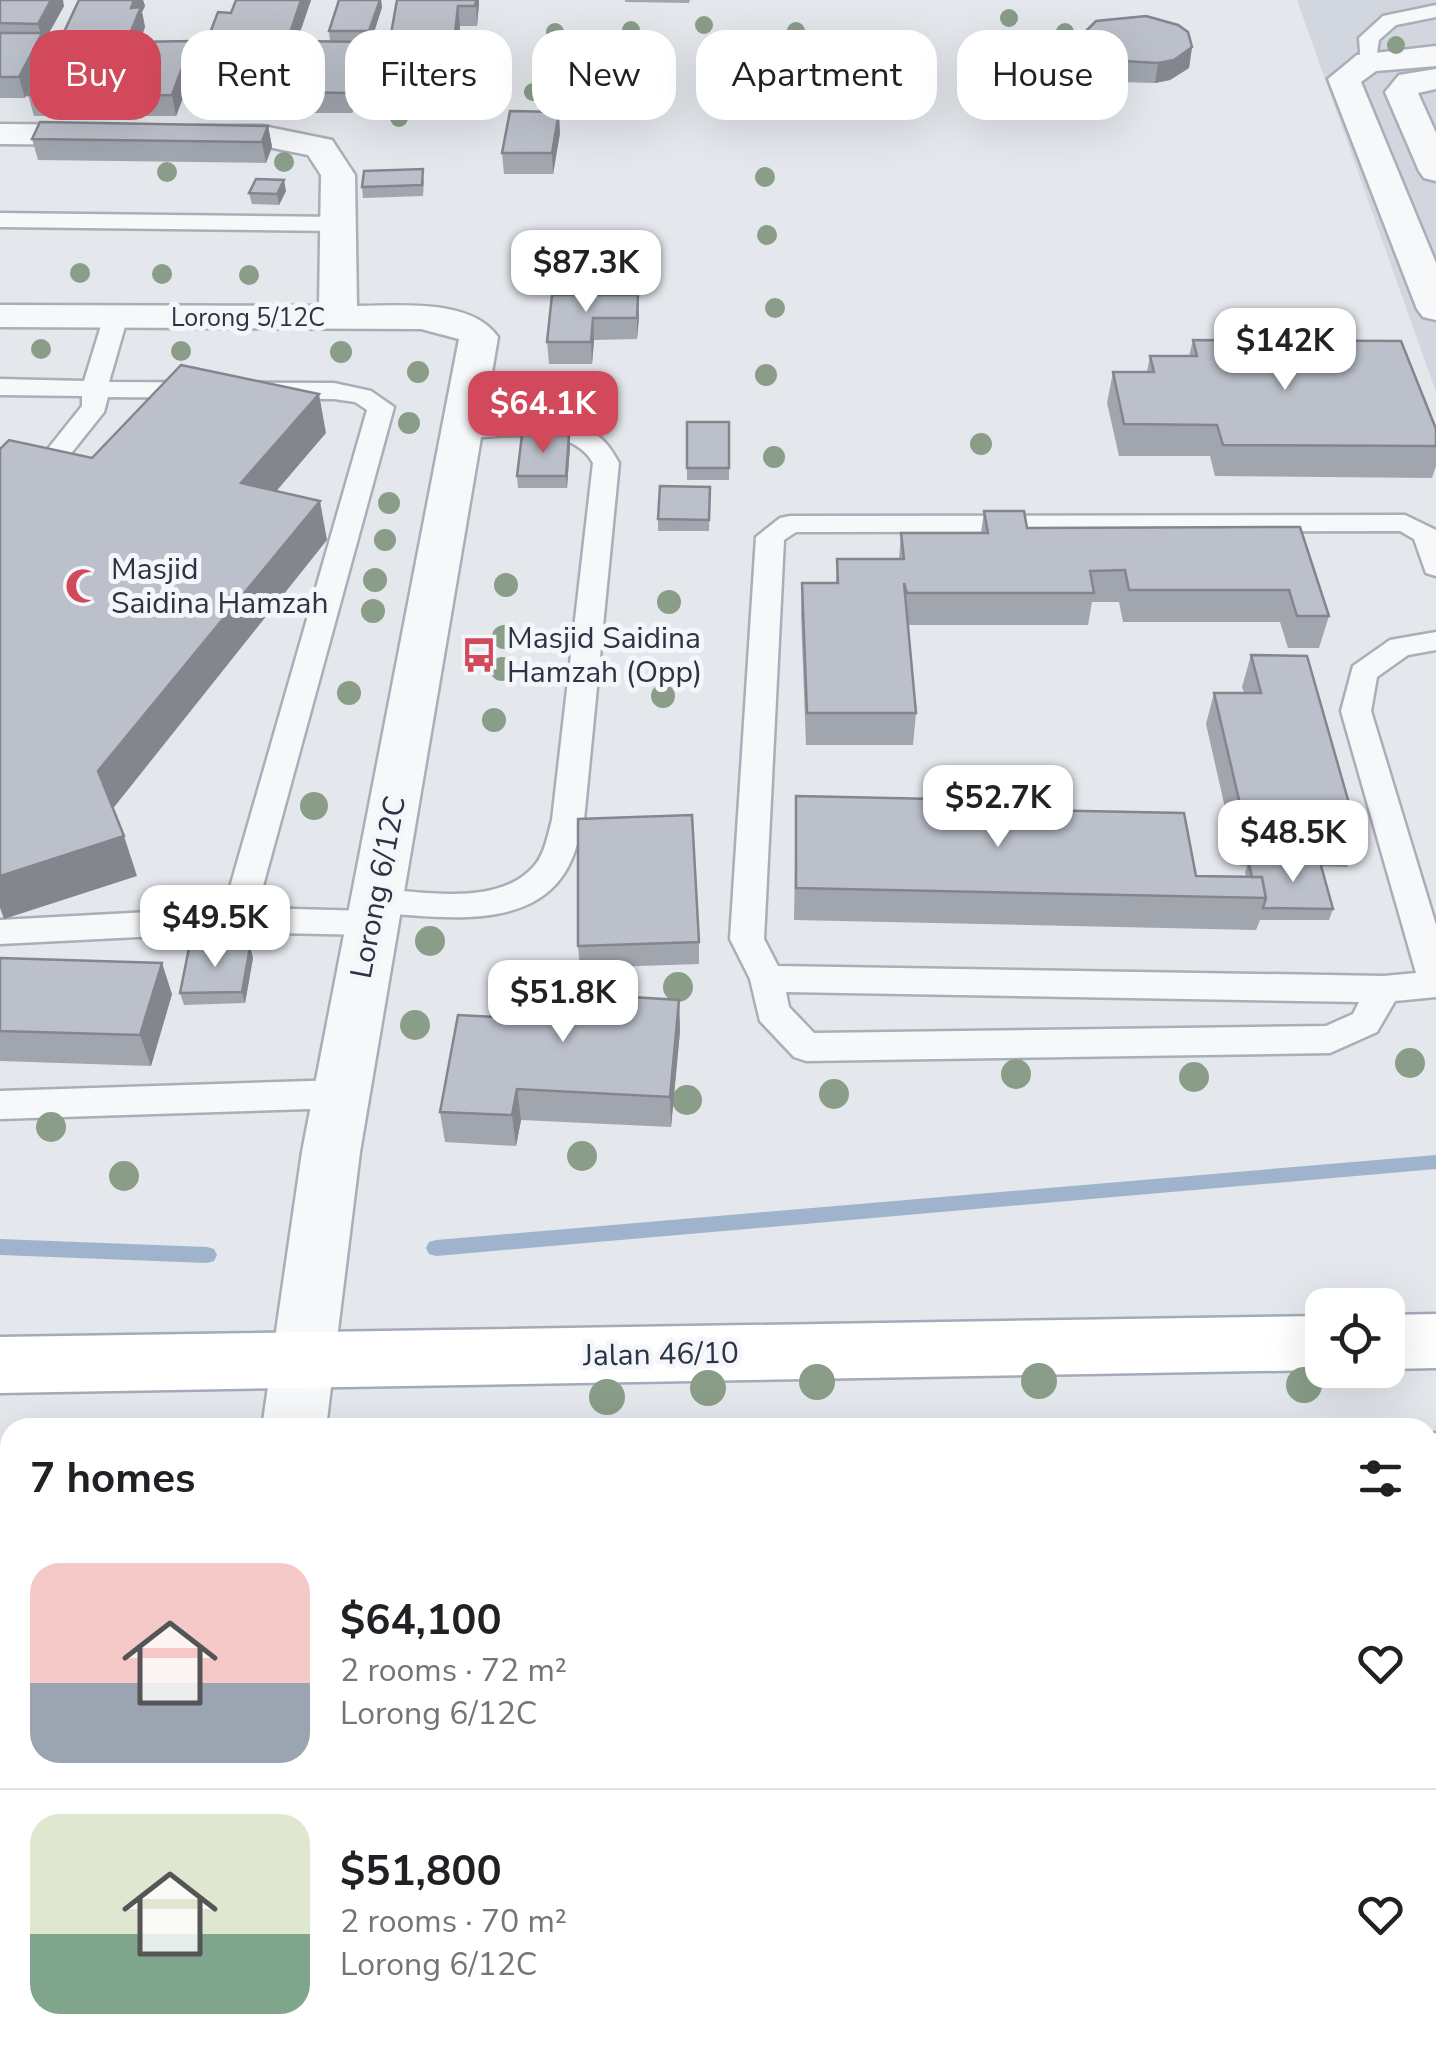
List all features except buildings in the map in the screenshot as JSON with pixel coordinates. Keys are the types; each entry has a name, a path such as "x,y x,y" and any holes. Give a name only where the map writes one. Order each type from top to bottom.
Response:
{"main road":[{"path":"1405,1342 1436,1341"},
{"name":"Jalan 46/10","path":"0,1365 1305,1342"}],"street":[{"path":"1436,56 1368,62 1344,79 1436,309"},
{"path":"1436,79 1411,82 1401,92 1436,171"},
{"path":"0,134 263,136 320,147 338,175 338,317"},
{"name":"Lorong 5/12C","path":"0,316 338,317 449,322 469,327 479,337 480,349"},
{"name":"Lorong 6/12C","path":"295,1418 341,1094 372,912 480,349"}],"lane":[{"path":"1368,62 1370,38 1390,20 1436,11"},
{"path":"0,220 338,224"},
{"path":"40,475 95,407 100,356 116,316"},
{"path":"0,387 334,390 362,396 381,407 236,920"},
{"path":"0,932 501,903 531,888 549,872 568,820 606,463 596,442 576,432 465,430"},
{"path":"1384,990 1365,1023 1330,1039 806,1046 772,1012 767,978 747,939 770,537 790,524 1405,523 1426,535 1436,566"},
{"path":"767,978 1384,990 1436,983 1356,711 1364,673 1400,647 1436,641"},
{"path":"1400,647 1436,654"},
{"path":"0,1105 341,1094"}],"shaded area":[{"path":"1297,0 1436,0 1436,392"}],"waterway":[{"path":"436,1248 1436,1162"},
{"path":"0,1247 207,1255"}],"place":[{"name":"Masjid Saidina Hamzah","path":"83,586"},
{"name":"Masjid Saidina Hamzah (Opp)","path":"479,655"}]}
